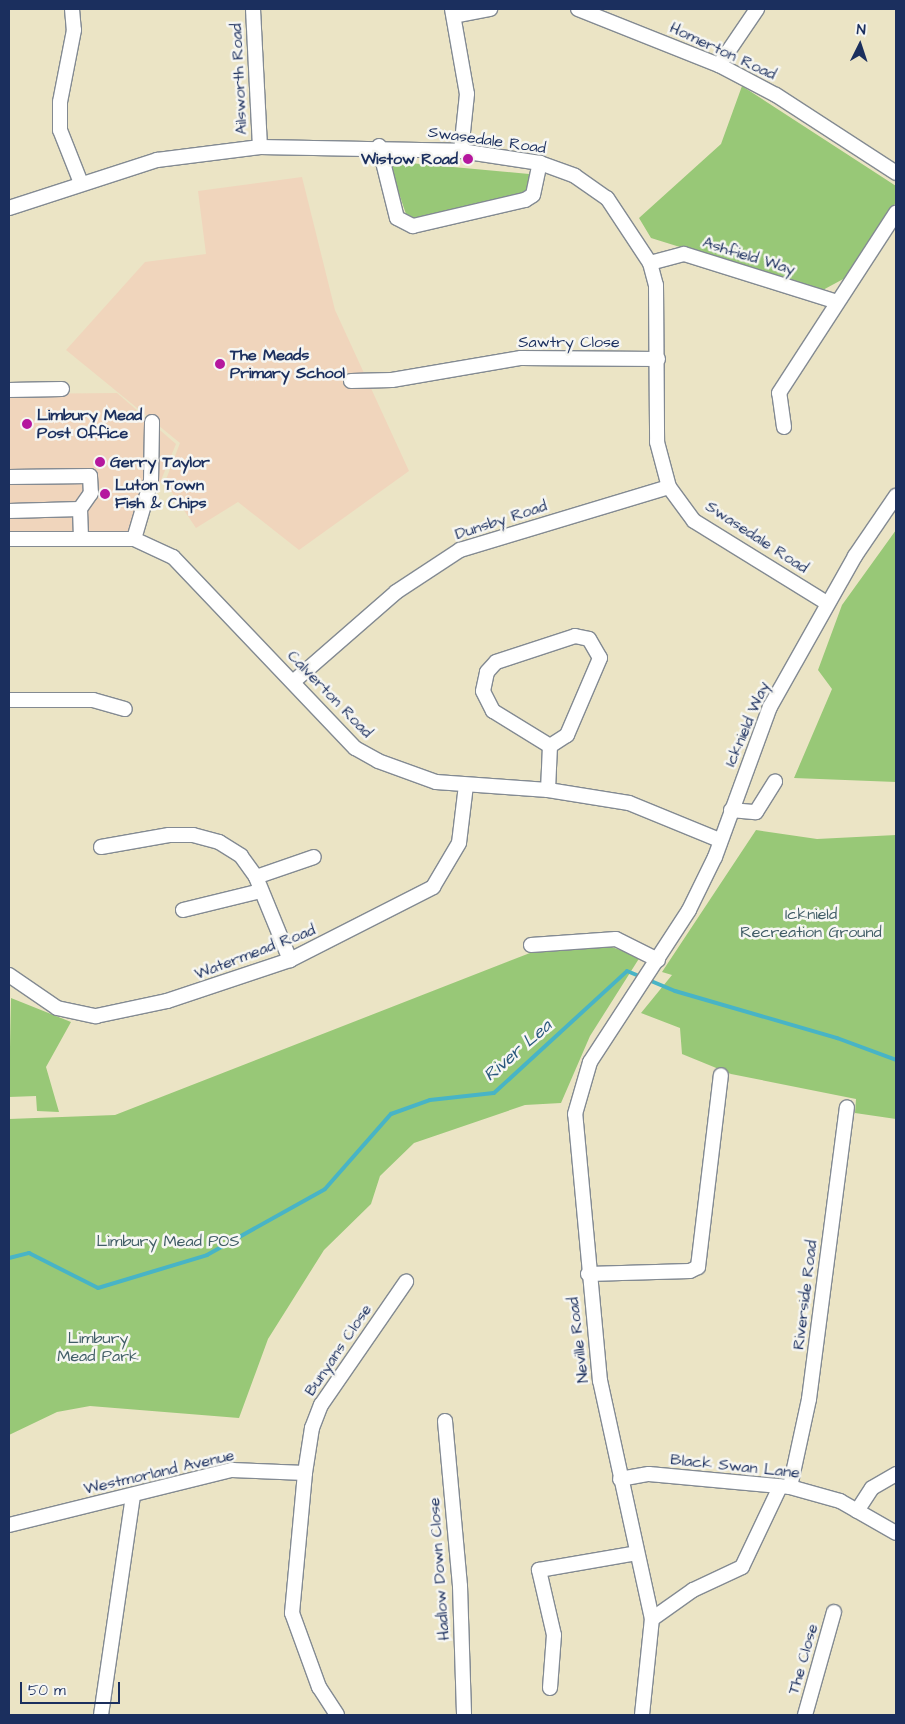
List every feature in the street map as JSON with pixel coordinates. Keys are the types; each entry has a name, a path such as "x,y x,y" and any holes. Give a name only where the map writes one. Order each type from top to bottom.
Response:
{"street":[{"path":"72,9 74,30 60,102 60,130 81,183"},
{"name":"Ailsworth Road","path":"253,9 260,147"},
{"path":"462,151 467,94 453,12 490,9"},
{"name":"Homerton Road","path":"578,9 719,65 776,95 894,166"},
{"path":"719,65 757,9"},
{"path":"379,146 397,218 413,226 525,200 533,195 540,163"},
{"name":"Swasedale Road","path":"9,208 81,183 157,160 260,147 379,146 462,151 540,163 575,176 607,198 650,263 656,285 658,359 657,442 669,486 694,521 827,603"},
{"path":"784,427 779,393 896,213"},
{"name":"Ashfield Way","path":"650,263 684,254 837,302"},
{"name":"Sawtry Close","path":"351,381 392,380 521,358 658,359"},
{"path":"9,390 62,389"},
{"path":"134,539 150,486 152,422"},
{"path":"9,477 90,476 91,493 80,509 81,538"},
{"name":"Dunsby Road","path":"293,682 396,592 460,550 669,486"},
{"name":"Icknield Way","path":"648,974 689,910 731,810 770,707 827,603 896,496"},
{"path":"9,511 80,509"},
{"name":"Calverton Road","path":"9,539 134,539 173,557 355,748 409,774 466,785 548,790 629,803 719,840"},
{"path":"574,636 589,639 600,658 567,735 550,746 493,711 482,691 486,672 496,662 574,636"},
{"path":"9,700 93,700 125,709"},
{"path":"548,790 550,746"},
{"path":"731,810 756,812 775,781"},
{"name":"Watermead Road","path":"12,983 57,1008 96,1016 117,1014 290,960 433,887 459,843 466,785"},
{"path":"101,847 193,835 219,842 241,856 256,877 290,960"},
{"path":"256,877 314,857"},
{"path":"183,910 261,891"},
{"path":"531,945 616,939 658,960"},
{"name":"Neville Road","path":"642,1715 652,1619 600,1381 588,1274 575,1114 590,1062 648,974"},
{"path":"588,1274 690,1271 698,1266 721,1075"},
{"name":"Riverside Road","path":"652,1619 693,1590 742,1566 785,1487 809,1399 847,1107"},
{"name":"Bunyans Close","path":"305,1473 312,1428 321,1405 406,1282"},
{"name":"Hadlow Down Close","path":"444,1421 460,1586 464,1715"},
{"name":"Westmorland Avenue","path":"9,1525 232,1470 305,1473"},
{"path":"305,1473 292,1612 319,1687 337,1715"},
{"name":"Black Swan Lane","path":"620,1479 648,1474 785,1487 857,1510 896,1533"},
{"path":"857,1510 872,1488 896,1474"},
{"path":"101,1715 133,1495"},
{"path":"550,1688 554,1635 539,1570 637,1553"},
{"name":"The Close","path":"805,1715 834,1612"}],"shaded area":[{"name":"The Meads Primary School","path":"302,177 335,310 409,471 299,550 238,502 196,528 165,482 180,443 66,350 145,262 206,254 198,191"},
{"path":"117,393 176,444 139,533 9,532 9,394"}],"green space":[{"path":"742,86 896,186 896,202 847,277 821,291 651,238 639,218 721,144"},
{"path":"388,161 529,174 529,193 408,220"},
{"path":"896,530 896,782 794,778 832,689 818,670 842,605"},
{"name":"Icknield Recreation Ground","path":"756,830 817,839 896,835 896,1119 855,1113 856,1099 731,1074 682,1054 680,1028 641,1013 672,975 662,972"},
{"name":"Limbury Mead POS","path":"606,945 640,957 590,1036 561,1103 525,1105 414,1143 380,1176 371,1204 324,1250 268,1339 239,1418 90,1406 57,1412 9,1435 9,1119 115,1115 530,953"},
{"path":"11,998 71,1022 46,1067 59,1112 37,1111 36,1096 9,1097"}],"waterway":[{"name":"River Lea","path":"9,1258 29,1253 98,1288 207,1255 325,1189 391,1114 430,1100 494,1093 627,971 675,991 837,1038 896,1060"}],"place":[{"name":"Wistow Road","path":"468,159"},
{"name":"The Meads Primary School","path":"220,364"},
{"name":"Limbury Mead Post Office","path":"27,424"},
{"name":"Gerry Taylor","path":"100,462"},
{"name":"Luton Town Fish & Chips","path":"105,494"}],"park label":[{"name":"Limbury Mead Park","path":"98,1347"}]}
